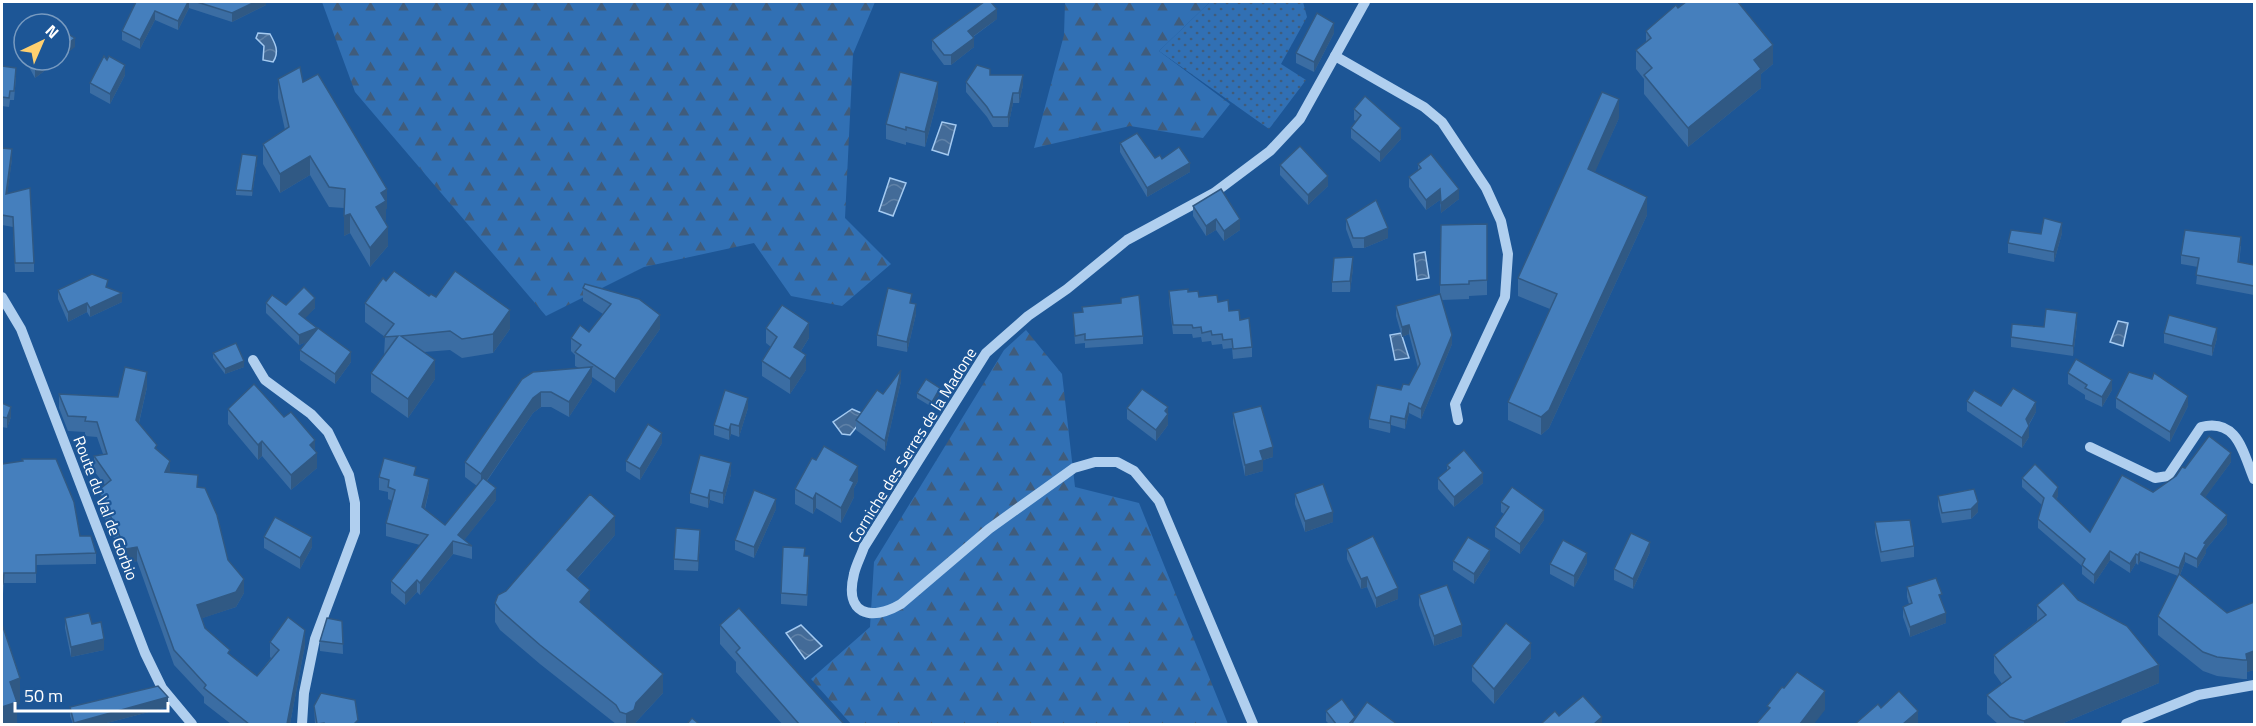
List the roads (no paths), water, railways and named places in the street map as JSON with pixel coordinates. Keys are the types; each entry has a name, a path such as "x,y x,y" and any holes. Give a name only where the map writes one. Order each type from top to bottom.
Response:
{"street":[{"name":"Corniche des Serres de la Madone","path":"1253,724 1159,501 1134,471 1117,462 1095,462 1074,468 989,529 901,604 886,613 871,616 860,610 853,595 854,575 864,547 986,354 1028,316 1067,289 1127,240 1214,193 1270,151 1300,119 1365,2"},
{"path":"1335,56 1424,107 1442,122 1486,188 1501,221 1508,254 1505,297 1455,405 1458,420"},
{"name":"Route du Val de Gorbio","path":"2,297 21,329 145,653 162,688 192,724"},
{"path":"253,360 265,380 311,414 328,432 349,475 355,503 355,532 315,639 304,693 302,724"},
{"path":"2090,447 2155,478 2168,476 2201,427 2214,424 2232,433 2243,446 2254,479"},
{"path":"2126,724 2198,695 2254,685"}],"water":[{"path":"258,33 270,34 272,37 276,51 273,62 263,60 264,46 256,38"},
{"path":"942,122 956,125 948,155 932,150"},
{"path":"890,178 906,183 893,216 879,211"},
{"path":"1425,252 1429,278 1417,280 1414,254"},
{"path":"2118,321 2128,323 2123,346 2110,342"},
{"path":"1401,333 1409,358 1395,360 1390,335"},
{"path":"852,409 866,415 850,435 842,434 833,422"},
{"path":"801,625 822,646 805,659 786,633"}]}
